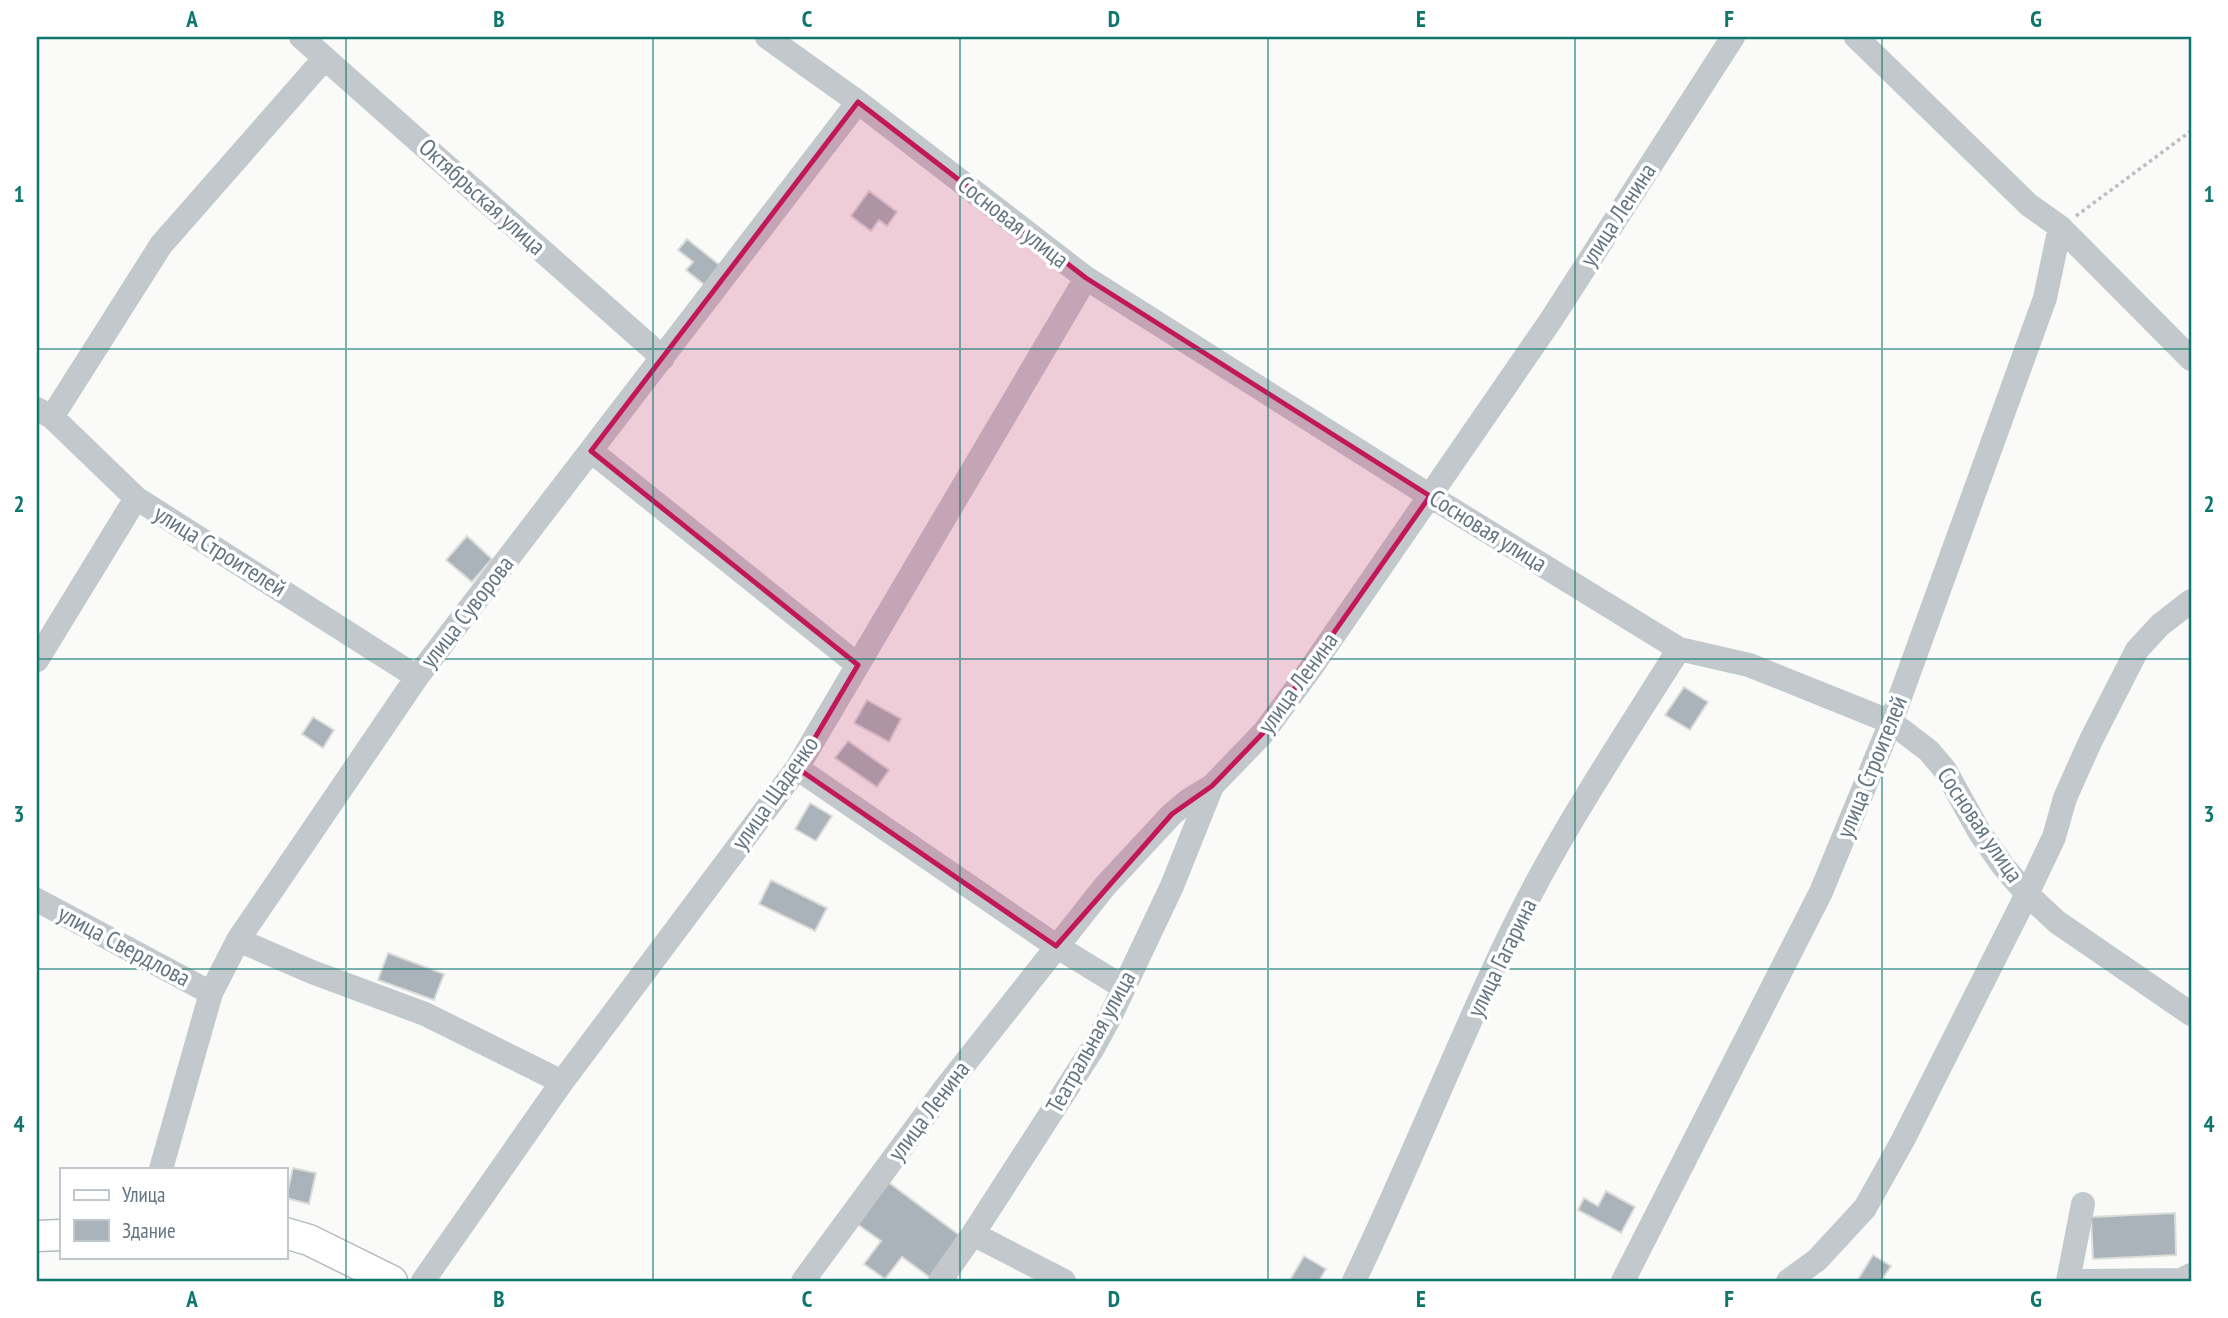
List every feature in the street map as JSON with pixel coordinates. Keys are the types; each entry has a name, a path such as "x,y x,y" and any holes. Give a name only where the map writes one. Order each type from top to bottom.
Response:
{"main road":[{"path":"287,1234 309,1240 392,1281"},
{"path":"37,1236 60,1235"}],"street":[{"name":"Октябрьская улица","path":"301,37 663,358"},
{"name":"Сосновая улица","path":"767,37 859,102 1086,278 1430,496 1679,649 1749,665 1891,722 1929,751 1945,770 1980,833 2027,894 2057,922 2191,1014"},
{"name":"улица Ленина","path":"803,1281 935,1102 1056,946 1147,838 1189,800 1212,786 1264,732 1551,320 1733,37"},
{"path":"1856,37 2029,205 2060,227 2191,359"},
{"path":"45,413 161,245 325,58"},
{"name":"улица Суворова","path":"161,1168 211,993 238,940 417,677 859,102"},
{"name":"улица Строителей","path":"1623,1281 1821,892 1891,722 2045,298 2060,227"},
{"name":"улица Щаденко","path":"423,1281 562,1082 797,768 1086,278"},
{"name":"улица Строителей","path":"45,413 136,498 417,677"},
{"path":"591,451 858,665"},
{"path":"37,660 136,498"},
{"path":"1788,1281 1817,1260 1865,1208 1903,1140 2027,894 2054,837 2065,799 2085,753 2137,650 2160,625 2191,601"},
{"name":"улица Гагарина","path":"1354,1281 1399,1186 1505,945 1568,827 1679,649"},
{"path":"797,768 1056,946 1123,987"},
{"name":"Театральная улица","path":"940,1281 973,1234 1111,1017 1172,886 1212,786"},
{"name":"улица Свердлова","path":"37,900 211,993"},
{"path":"238,940 312,972 425,1014 562,1082"},
{"path":"2068,1281 2082,1204"},
{"path":"973,1234 1064,1281"},
{"path":"2084,1281 2181,1280 2191,1275"}],"path":[{"path":"2060,227 2191,131"}],"highlighted area":[{"path":"858,102 1086,278 1430,496 1264,732 1212,786 1172,814 1056,946 797,768 858,665 591,451"}],"building":[{"path":"869,191 897,212 887,226 879,220 871,231 851,216"},
{"path":"687,239 727,271 711,290 686,270 693,262 678,250"},
{"path":"467,536 492,559 472,582 446,560"},
{"path":"1684,687 1708,702 1690,730 1665,715"},
{"path":"867,700 901,719 889,742 854,723"},
{"path":"313,717 334,730 323,748 302,734"},
{"path":"848,741 889,770 877,787 835,758"},
{"path":"810,803 832,816 816,841 795,829"},
{"path":"771,880 827,908 815,931 759,904"},
{"path":"388,953 444,974 434,1000 378,980"},
{"path":"293,1168 316,1173 309,1204 287,1198"},
{"path":"884,1179 963,1238 932,1279 902,1257 885,1279 864,1264 881,1241 853,1221"},
{"path":"1606,1191 1635,1207 1621,1233 1578,1210 1584,1198 1598,1206"},
{"path":"2175,1213 2176,1255 2093,1259 2091,1217"},
{"path":"1873,1255 1891,1266 1883,1278 1889,1281 1857,1281"},
{"path":"1304,1256 1326,1269 1319,1281 1290,1280"}]}
